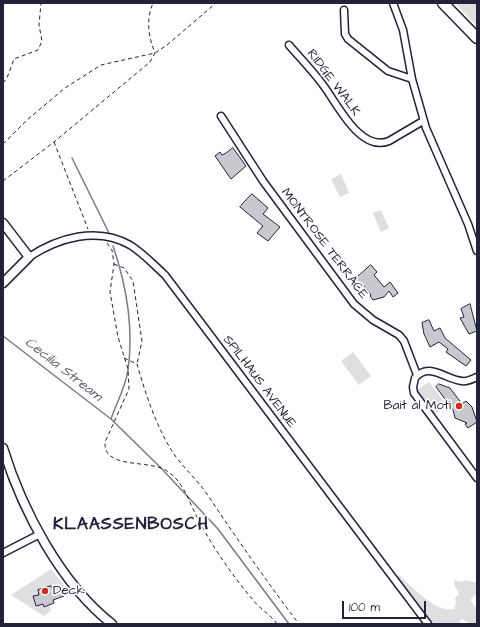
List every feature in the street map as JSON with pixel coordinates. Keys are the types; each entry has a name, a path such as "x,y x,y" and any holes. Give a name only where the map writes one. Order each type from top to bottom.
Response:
{"main road":[{"path":"443,3 477,38"}],"street":[{"path":"393,3 403,30 412,79 423,121 468,224 477,251"},
{"path":"344,10 345,34 348,39 388,71 412,79"},
{"name":"RIDGE WALK","path":"289,45 323,85 349,124 372,142 383,144 423,121"},
{"name":"MONTROSE TERRACE","path":"221,116 263,181 354,304 373,320 393,330 402,338 417,375"},
{"path":"3,223 29,257 3,283"},
{"name":"SPILHAUS AVENUE","path":"29,257 61,240 90,236 108,238 129,245 165,275 428,624"},
{"path":"477,377 461,381 428,370 417,375 413,384 414,392 477,478"},
{"path":"3,448 13,480 40,534 74,586 94,610 112,624"},
{"path":"3,553 40,534"}],"path":[{"path":"3,83 7,78 14,59 38,50 42,42 39,25 41,3"},
{"path":"3,181 54,142 150,62 155,53 149,32 148,20 154,3"},
{"path":"3,144 65,88 101,65 155,53 167,45 216,3"},
{"path":"3,139 7,140"},
{"path":"54,142 90,236"},
{"path":"105,242 112,250 114,264 110,292 118,337 128,369 129,389 105,442 104,450 108,456 120,461 157,466 167,471 180,484 186,492 207,534 229,568 254,601 276,624"},
{"path":"114,264 124,268 133,281 142,341 137,364 144,388 159,426 176,456 206,492 261,573 300,624"},
{"path":"124,358 137,364"}],"shaded area":[{"path":"455,3 477,3 477,26"},
{"path":"341,174 349,193 340,197 331,179"},
{"path":"381,210 389,228 381,232 373,213"},
{"path":"353,352 371,376 359,385 341,361"},
{"path":"429,382 447,406 435,414 417,390"},
{"path":"51,569 67,589 65,591 60,585 38,590 39,595 33,597 36,606 43,604 44,607 49,605 51,610 44,616 11,595"},
{"path":"397,576 400,576 432,603 447,609 454,609 456,603 455,598 459,594 454,584 455,580 461,582 466,580 477,583 477,593 470,600 477,609 477,624 471,624 462,619 458,624 432,624 413,597 407,594"}],"building":[{"path":"233,148 246,166 231,179 215,156 220,152 222,155"},
{"path":"252,194 268,208 263,214 280,227 268,241 257,233 263,226 240,207"},
{"path":"371,265 377,272 374,275 384,287 390,282 398,293 393,297 389,291 384,297 373,300 364,286 359,288 353,281"},
{"path":"470,304 477,331 469,334 460,318 464,317 461,309"},
{"path":"429,320 434,331 440,328 445,338 471,360 466,366 446,352 448,349 439,342 430,347 424,334 422,323"},
{"name":"Bait al Moti","path":"439,384 450,388 462,404 466,401 472,407 477,422 468,428 465,424 467,423 455,418 453,410 436,387"},
{"path":"51,586 52,588 57,587 64,596 53,600 54,603 44,607 43,604 36,606 33,596 39,595 38,590"}],"waterway":[{"path":"72,158 110,235"},
{"path":"113,246 122,277 128,307 130,323 130,354 127,376 111,419 161,468 218,529 289,624"},
{"name":"Cecilia Stream","path":"3,336 111,419"}],"place":[{"name":"Bait al Moti","path":"459,406"},
{"name":"Deck","path":"45,591"}],"district":[{"name":"KLAASSENBOSCH","path":"131,525"}]}
